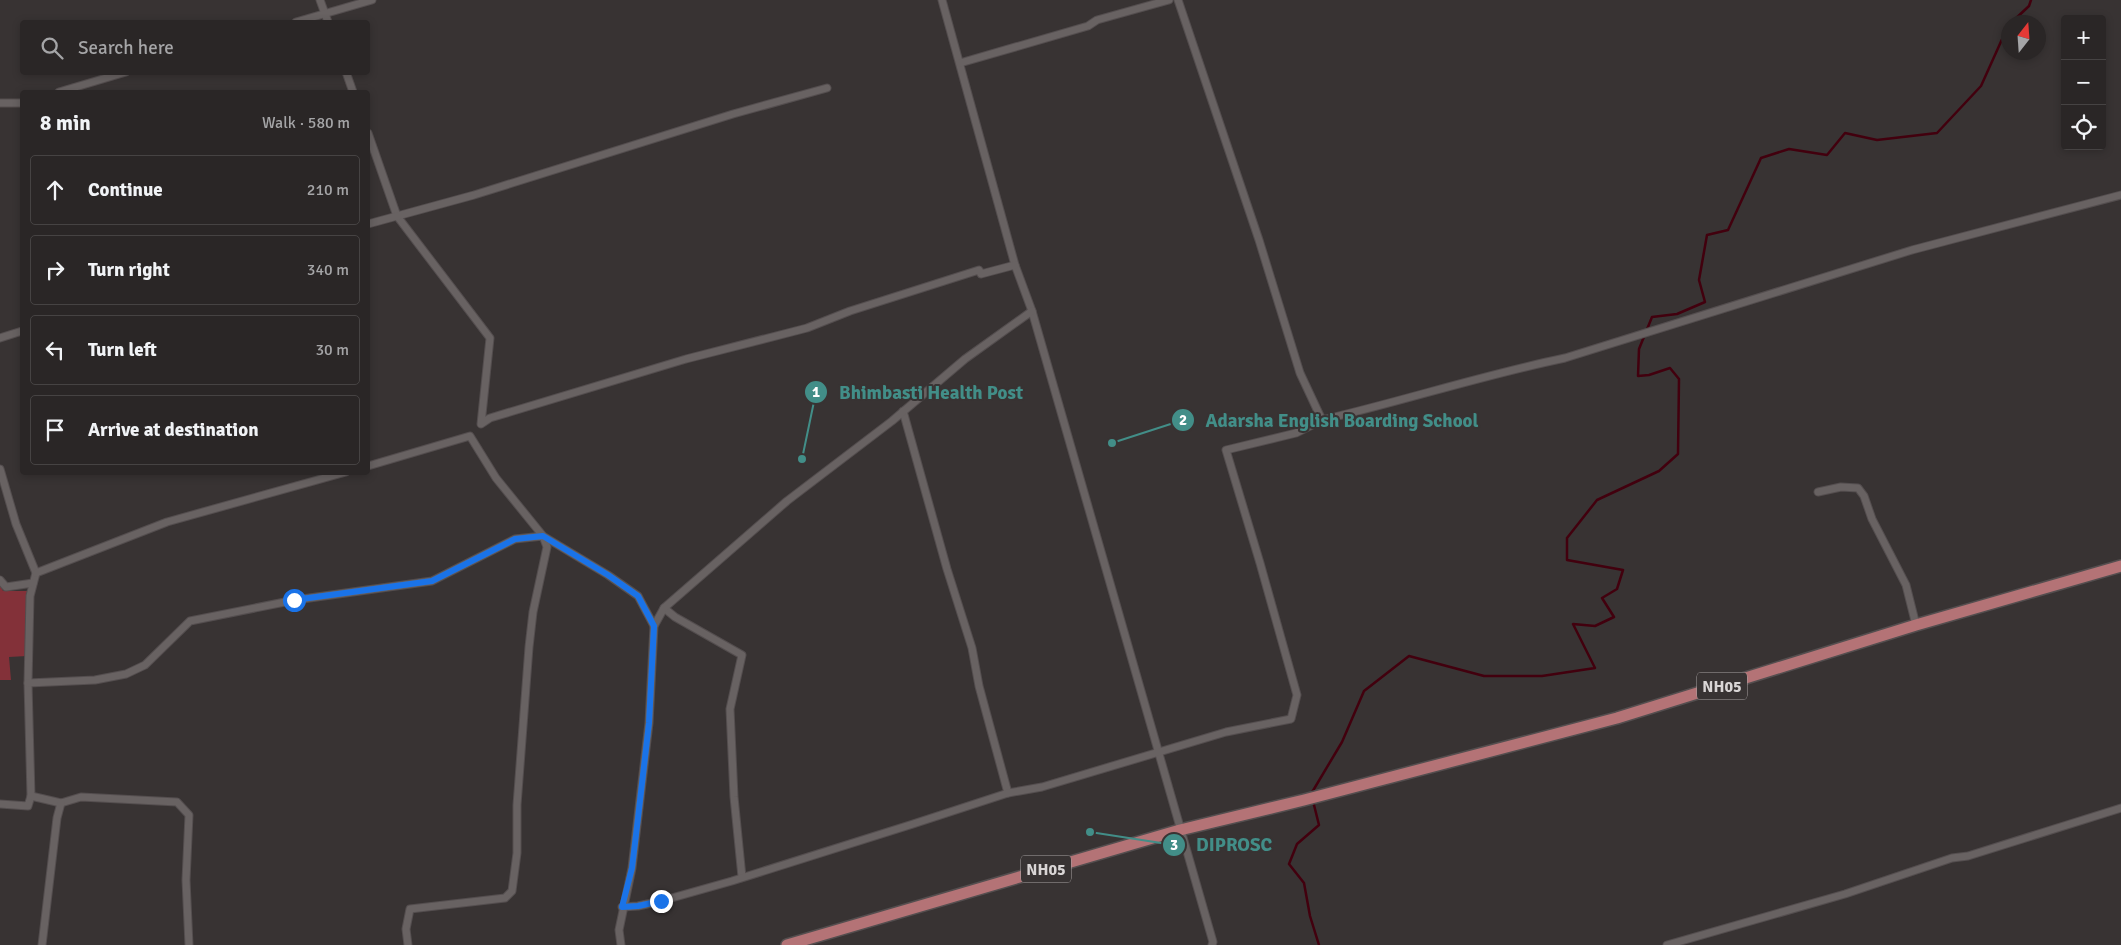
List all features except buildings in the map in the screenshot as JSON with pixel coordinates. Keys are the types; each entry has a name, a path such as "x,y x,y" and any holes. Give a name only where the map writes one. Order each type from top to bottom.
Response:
{"main road":[{"name":"NH05","path":"787,945 1180,830 1320,796 1617,718 1916,625 2121,566"}],"street":[{"path":"320,0 327,20"},
{"path":"303,20 372,0"},
{"path":"942,0 1014,266 1032,311 1160,752 1180,830 1203,901 1213,942 1212,945"},
{"path":"960,63 1088,26 1097,20 1169,0"},
{"path":"1178,0 1259,240 1300,373 1322,420"},
{"path":"66,90 116,75"},
{"path":"347,75 352,90"},
{"path":"370,223 474,196 733,114 827,88"},
{"path":"0,103 20,103"},
{"path":"370,139 397,216 490,338 481,424 490,418 686,359 807,328 850,311 979,270 981,274 1014,266"},
{"path":"622,907 661,901 914,824 1008,793 1042,787 1226,732 1291,719 1297,695 1226,450 1296,433 1322,420 1373,408 1507,370 1565,358 1912,250 2121,195"},
{"path":"621,945 618,930 632,868 649,723 654,626 664,608 788,501 903,411 965,359 1032,311"},
{"path":"0,338 20,332"},
{"path":"903,411 947,569 972,648 979,686 1008,793"},
{"path":"370,465 470,436 496,478 543,536 547,547 533,612 529,646 512,891 505,898 410,908 406,929 408,945"},
{"path":"0,469 16,524 36,573 30,596 28,684 31,796 28,806 0,804"},
{"path":"36,573 167,522 335,475"},
{"path":"1818,492 1841,487 1858,488 1864,496 1872,520 1906,585 1916,625"},
{"path":"28,684 95,680 126,674 145,665 190,621 294,600 432,581 515,539 543,536 608,575 638,596 654,626"},
{"path":"0,580 6,587 33,583"},
{"path":"664,608 675,617 742,655 730,710 734,797 742,877"},
{"path":"31,796 61,803 81,797 177,802 188,815 186,880 189,945"},
{"path":"42,945 57,818 61,803"},
{"path":"1667,945 1845,894 1952,858 1968,856 2121,808"}],"shaded area":[{"path":"0,584 3,591 27,591 27,656 9,657 11,680 0,680"}],"waterway":[{"path":"2019,15 2029,6 2031,0"},
{"path":"1311,794 1342,742 1364,691 1409,656 1484,676 1542,676 1595,668 1573,624 1595,626 1614,617 1602,598 1617,589 1623,570 1567,560 1567,538 1597,500 1659,471 1678,454 1679,379 1670,368 1649,375 1638,376 1639,349 1652,317 1677,314 1705,302 1699,280 1707,235 1728,230 1761,158 1789,149 1827,155 1845,133 1877,140 1937,133 1981,86 2001,42"},
{"path":"1313,801 1319,825 1297,844 1289,864 1304,883 1310,916 1319,945"}],"place":[{"name":"Adarsha English Boarding School","path":"1112,443"},
{"name":"Bhimbasti Health Post","path":"802,459"},
{"name":"DIPROSC","path":"1090,832"}],"route":[{"path":"294,600 364,592 432,581 515,539 543,536 608,575 638,596 654,626 649,723 632,868 622,907 661,901"}]}
